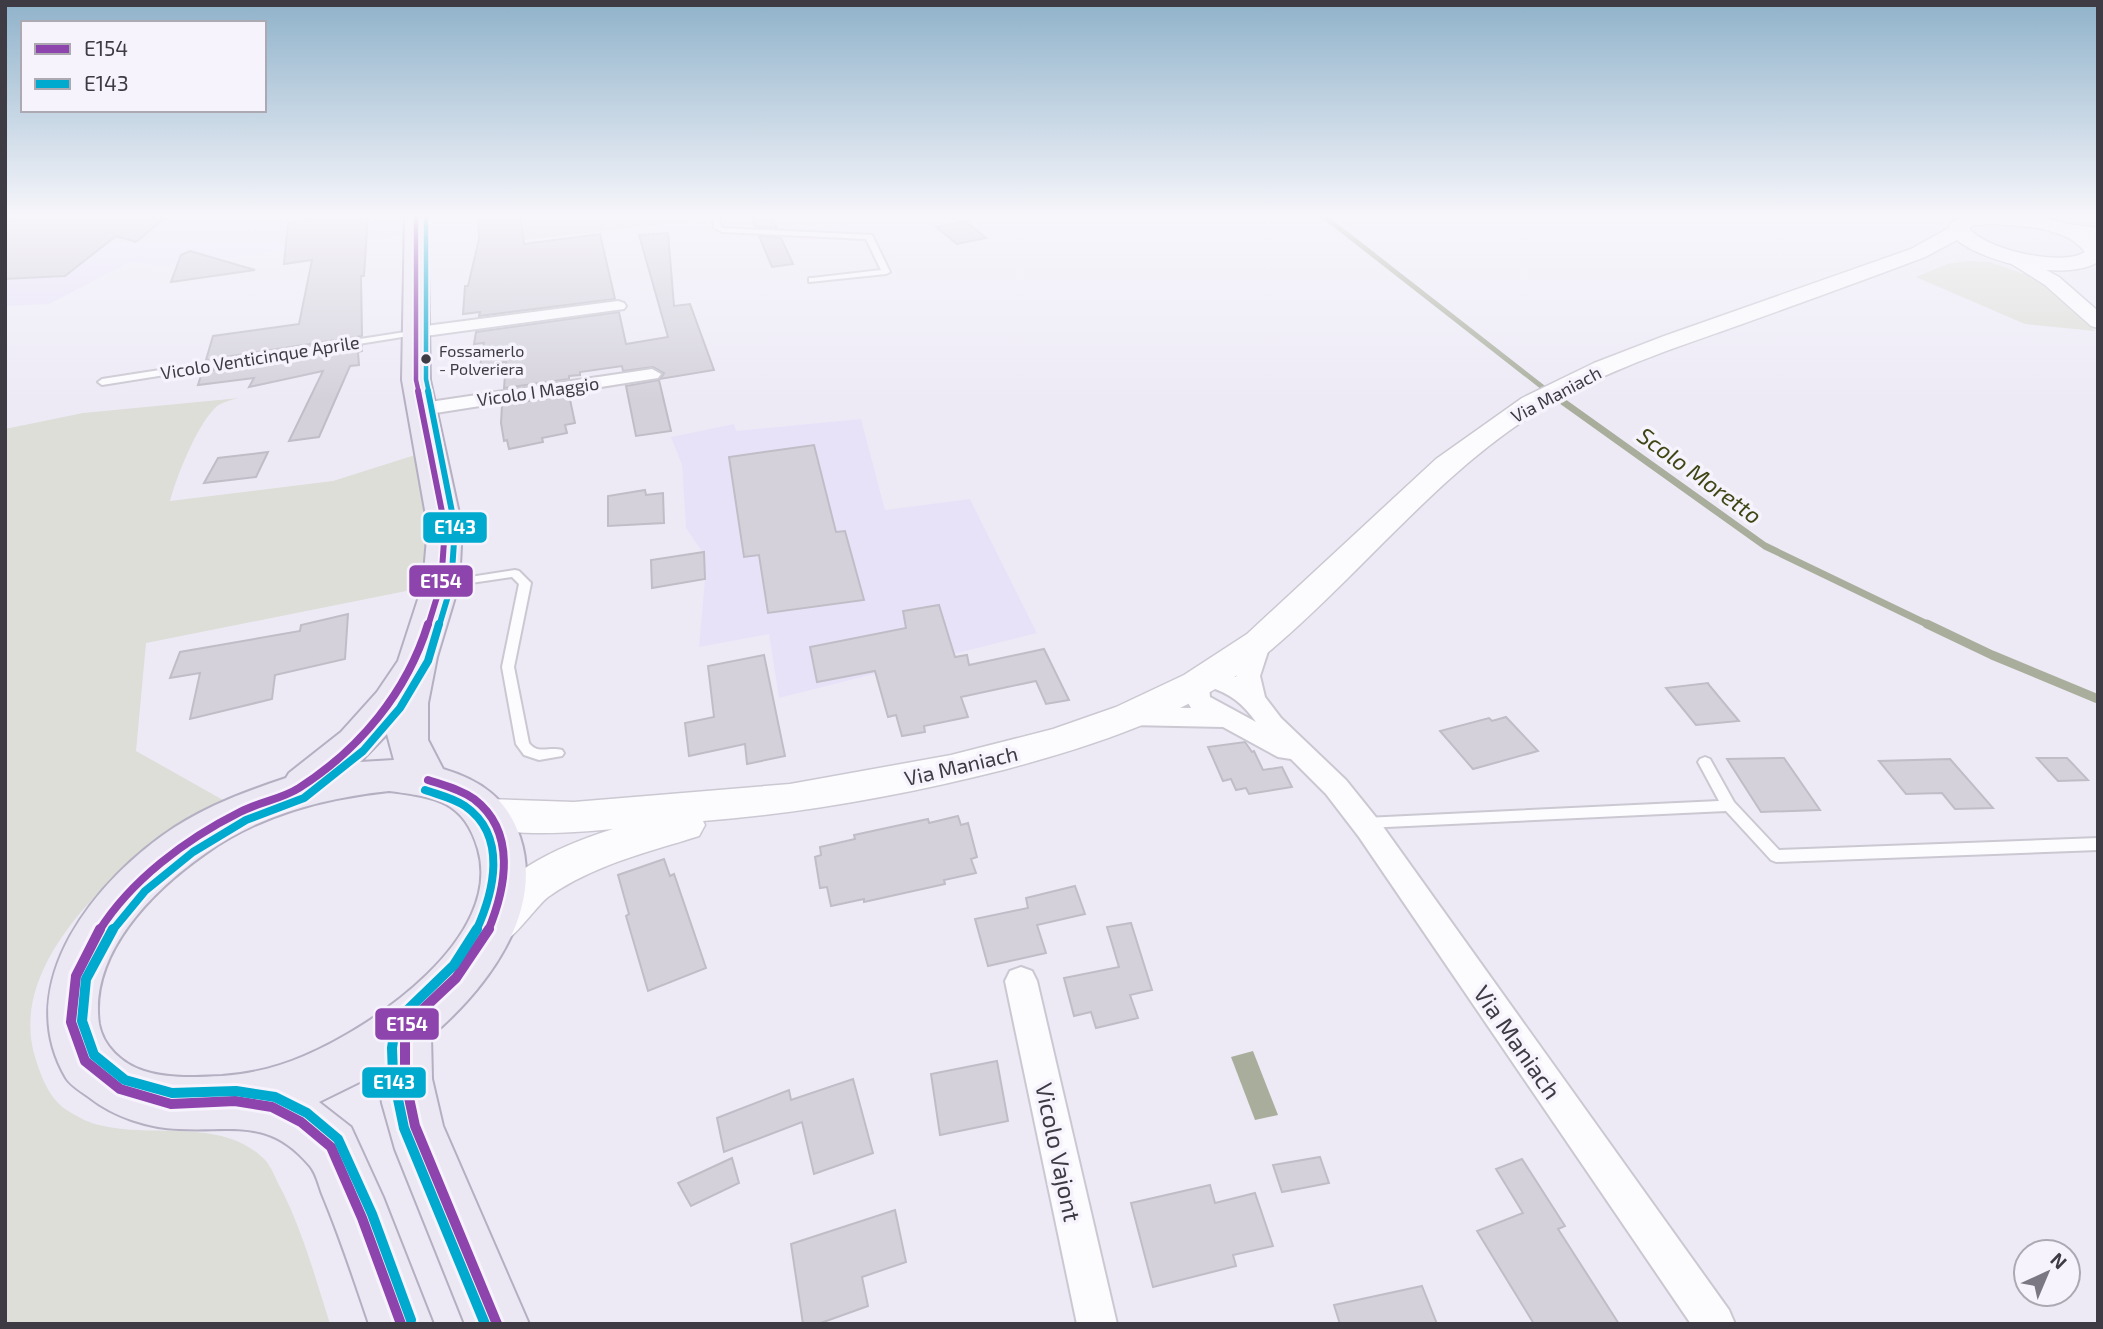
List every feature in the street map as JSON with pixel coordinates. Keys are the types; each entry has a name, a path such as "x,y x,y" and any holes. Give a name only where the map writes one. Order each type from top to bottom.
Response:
{"main road":[{"path":"417,276 416,380 445,527 441,584 418,657 408,703 407,740 415,760 428,780"},
{"name":"Via Maniach","path":"485,939 507,906 555,871 596,850 790,799 951,769 1060,741 1129,716 1203,681 1259,642 1446,465 1503,422 1571,384 1672,341 1854,276"},
{"path":"298,789 356,743 391,702 418,657"},
{"path":"235,1101 295,1085 352,1060 405,1026 440,997 468,963 485,939 504,891 505,848 488,814 476,802 453,788 428,780 378,776 345,778 298,789 241,811 187,843 138,883 100,928 76,976 71,1022 85,1061 120,1090 172,1104 235,1101 272,1107 301,1122 331,1147 362,1218 401,1324"},
{"name":"Via Maniach","path":"488,814 575,817 790,799"},
{"path":"405,1026 402,1056 405,1094 420,1145 497,1324"}],"street":[{"path":"2043,276 2094,318"},
{"path":"2072,276 2094,318"},
{"path":"418,332 618,306"},
{"name":"Vicolo I Maggio","path":"423,409 652,374"},
{"name":"Via Maniach","path":"1253,699 1248,676 1259,642"},
{"name":"Via Maniach","path":"1315,766 1224,718 1201,703 1195,692 1203,681 1233,685 1253,699 1272,724 1315,766 1364,823 1714,1324"},
{"name":"Via Maniach","path":"1129,716 1224,718"},
{"name":"Vicolo Vajont","path":"1021,981 1097,1324"}],"lane":[{"path":"812,280 849,276"},
{"name":"Vicolo Venticinque Aprile","path":"102,382 418,332"},
{"path":"441,584 515,573 520,576 524,583 523,593 508,667 511,692 523,744 529,752 539,755 556,753"},
{"path":"1705,762 1729,806 1776,856 2098,844"},
{"path":"1364,823 1729,806"}],"shaded area":[{"path":"5,276 103,276 49,304 5,306"},
{"path":"2039,276 2065,297 2095,331 2025,324 1916,277"},
{"path":"240,398 220,405 207,417 188,452 170,501 333,481 431,450 441,584 146,643 136,751 223,800 155,844 119,873 86,906 58,943 39,981 30,1020 36,1060 44,1082 52,1096 73,1114 95,1124 120,1129 187,1131 230,1138 249,1147 266,1161 295,1218 330,1324 5,1324 5,429 83,413"},
{"path":"861,419 885,510 970,499 1037,633 779,698 769,634 699,647 705,579 703,553 686,528 682,465 671,437 734,424 736,431"},
{"path":"1253,1051 1278,1115 1255,1120 1231,1057"}],"building":[{"path":"5,276 65,276 5,279"},
{"path":"173,276 213,276 171,282"},
{"path":"309,276 361,276 362,336 206,360 213,336 299,324"},
{"path":"470,276 610,276 615,299 479,316 480,312 463,314 465,286 468,286"},
{"path":"651,276 672,276 674,306 690,304 714,370 660,379 664,373 653,367 623,371 622,366 580,372 580,375 569,376 569,379 504,388 506,362 480,366 484,343 474,344 476,332 619,312 626,344 668,337"},
{"path":"362,346 362,351 358,352 359,365 350,366 319,437 289,441 323,371 249,387 254,378 198,385 202,372"},
{"path":"659,380 671,431 636,436 626,386"},
{"path":"569,395 575,423 565,425 567,433 542,438 543,442 509,449 507,440 504,441 501,423 502,405"},
{"path":"814,445 836,532 845,531 864,600 768,613 759,555 744,557 729,457"},
{"path":"268,452 256,477 204,483 218,458"},
{"path":"645,490 646,495 663,493 664,523 608,526 608,496"},
{"path":"704,552 705,579 652,588 651,560"},
{"path":"939,605 955,657 967,655 969,665 1044,649 1069,700 1046,704 1036,681 961,697 968,717 924,726 925,732 902,736 896,715 888,717 875,671 817,682 810,647 906,628 903,611"},
{"path":"348,614 345,659 275,675 272,699 190,719 200,673 170,678 180,652 300,631 301,625"},
{"path":"764,655 785,756 747,764 745,744 689,756 685,723 714,717 708,666"},
{"path":"1708,683 1739,721 1696,725 1666,688"},
{"path":"1506,717 1538,751 1473,769 1440,731 1489,718 1492,721"},
{"path":"1245,742 1252,752 1254,751 1263,770 1282,767 1292,787 1249,794 1246,788 1236,790 1231,779 1223,781 1208,747"},
{"path":"1784,758 1820,810 1761,812 1727,759"},
{"path":"2037,758 2067,758 2088,780 2058,781"},
{"path":"1950,759 1993,808 1955,809 1942,793 1906,794 1879,761"},
{"path":"958,816 961,825 968,823 977,857 971,859 976,873 944,880 945,884 864,902 864,899 831,906 827,887 820,888 815,857 821,855 820,847 855,839 854,835 928,819 929,823"},
{"path":"664,859 670,876 674,874 706,968 648,991 626,916 629,914 618,875"},
{"path":"1075,886 1085,914 1037,925 1046,953 988,966 975,919 1028,908 1026,898"},
{"path":"1131,923 1152,990 1130,995 1138,1018 1096,1028 1091,1012 1074,1016 1064,978 1119,967 1107,927"},
{"path":"997,1061 1008,1121 940,1135 931,1074"},
{"path":"853,1079 873,1153 814,1174 802,1122 724,1152 717,1118 789,1090 791,1100"},
{"path":"1320,1157 1329,1183 1282,1192 1273,1165"},
{"path":"732,1158 739,1183 691,1206 678,1183"},
{"path":"1522,1159 1565,1226 1558,1229 1619,1324 1534,1324 1477,1231 1523,1213 1496,1169"},
{"path":"1210,1185 1215,1203 1255,1193 1273,1246 1233,1255 1236,1266 1153,1287 1131,1203"},
{"path":"895,1210 906,1262 862,1277 868,1306 818,1324 803,1324 791,1244"},
{"path":"1422,1286 1437,1324 1340,1324 1334,1305"}],"waterway":[{"name":"Scolo Moretto","path":"1400,276 1550,393"},
{"name":"Scolo Moretto","path":"1548,391 1765,546 1931,626"},
{"name":"Scolo Moretto","path":"1927,624 1992,655 2098,699"}],"transit line":[{"name":"E154","path":"401,1324 362,1218 331,1147 301,1122 272,1107 235,1101 171,1104 120,1089 85,1061 71,1022 76,976 100,928 138,883 187,843 241,811 298,789 356,743 391,702 418,657 441,584 445,527 416,380 416,276"},
{"name":"E143","path":"411,1320 372,1214 338,1139 307,1113 275,1097 236,1091 172,1093 125,1080 94,1055 82,1021 86,979 109,934 145,891 193,852 246,820 304,798 363,751 400,708 428,661 451,586 455,527 426,379 426,276"},
{"name":"E154","path":"428,780 460,791 477,802 493,820 502,841 505,863 497,909 476,952 450,985 405,1026 405,1079 415,1126 497,1324"},
{"name":"E143","path":"425,790 469,809 484,826 492,845 492,887 477,930 454,965 396,1021 392,1048 393,1075 397,1102 413,1154 485,1324"}],"place":[{"name":"Fossamerlo - Polveriera","path":"426,359"}]}
